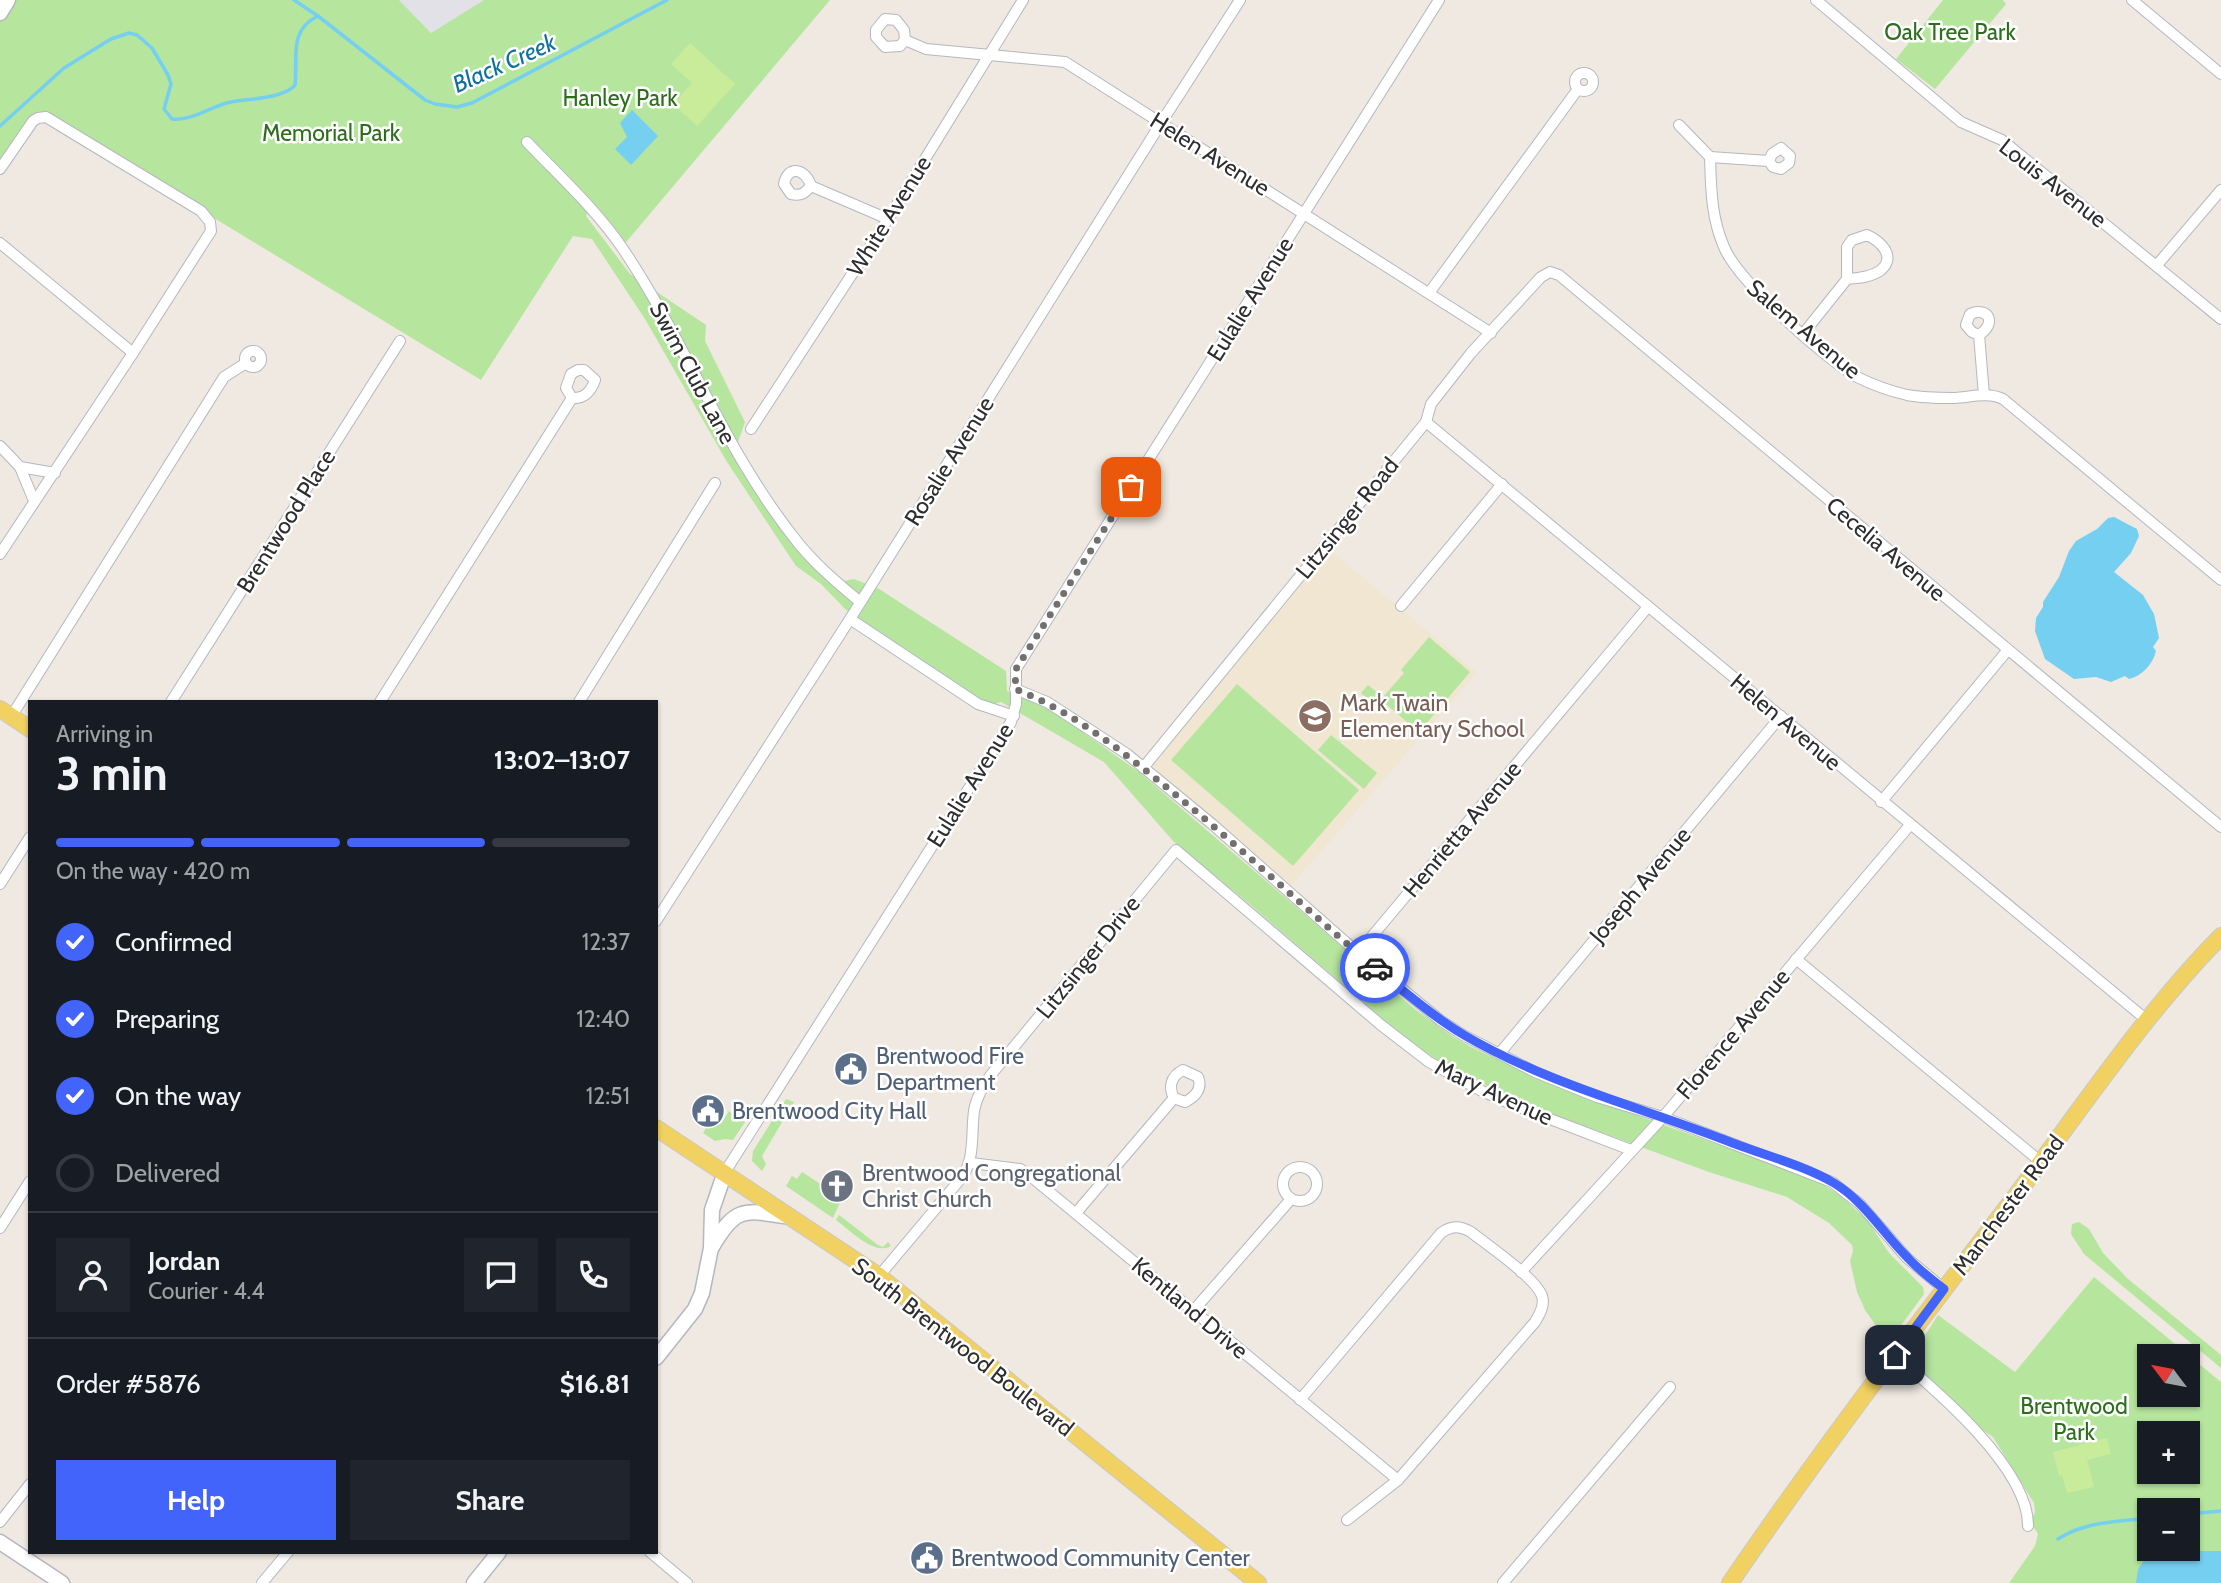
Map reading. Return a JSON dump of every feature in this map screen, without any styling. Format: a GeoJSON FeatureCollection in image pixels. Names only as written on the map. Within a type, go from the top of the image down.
{"type":"FeatureCollection","features":[{"type":"Feature","properties":{"kind":"main road"},"geometry":{"type":"LineString","coordinates":[[6,713],[28,728]]}},
{"type":"Feature","properties":{"kind":"main road","name":"Manchester Road"},"geometry":{"type":"LineString","coordinates":[[1730,1583],[1797,1486],[2147,1021],[2221,936]]}},
{"type":"Feature","properties":{"kind":"main road","name":"South Brentwood Boulevard"},"geometry":{"type":"LineString","coordinates":[[658,1129],[878,1276],[1258,1583]]}},
{"type":"Feature","properties":{"kind":"street"},"geometry":{"type":"LineString","coordinates":[[0,13],[8,0]]}},
{"type":"Feature","properties":{"kind":"street","name":"White Avenue"},"geometry":{"type":"LineString","coordinates":[[751,429],[888,219],[1023,0]]}},
{"type":"Feature","properties":{"kind":"street","name":"Rosalie Avenue"},"geometry":{"type":"LineString","coordinates":[[658,918],[1240,0]]}},
{"type":"Feature","properties":{"kind":"street","name":"Eulalie Avenue"},"geometry":{"type":"LineString","coordinates":[[725,1172],[1013,716],[1016,669],[1439,0]]}},
{"type":"Feature","properties":{"kind":"street","name":"Louis Avenue"},"geometry":{"type":"LineString","coordinates":[[1816,0],[1961,122],[2002,140],[2221,319]]}},
{"type":"Feature","properties":{"kind":"street"},"geometry":{"type":"LineString","coordinates":[[2132,0],[2221,74]]}},
{"type":"Feature","properties":{"kind":"street","name":"Helen Avenue"},"geometry":{"type":"LineString","coordinates":[[905,40],[926,49],[1065,62],[1491,333]]}},
{"type":"Feature","properties":{"kind":"street"},"geometry":{"type":"LineString","coordinates":[[1429,293],[1578,89]]}},
{"type":"Feature","properties":{"kind":"street"},"geometry":{"type":"LineString","coordinates":[[0,169],[33,121],[42,116],[201,211],[210,222],[211,231],[0,554]]}},
{"type":"Feature","properties":{"kind":"street"},"geometry":{"type":"LineString","coordinates":[[1679,125],[1710,157],[1769,161]]}},
{"type":"Feature","properties":{"kind":"street","name":"Swim Club Lane"},"geometry":{"type":"LineString","coordinates":[[527,142],[595,213],[622,247],[652,296],[739,457],[798,543],[821,569],[860,602]]}},
{"type":"Feature","properties":{"kind":"street","name":"Salem Avenue"},"geometry":{"type":"LineString","coordinates":[[1710,157],[1711,203],[1724,248],[1748,283],[1803,334],[1854,375],[1889,390],[1936,398],[1984,395],[2003,399],[2221,580]]}},
{"type":"Feature","properties":{"kind":"street"},"geometry":{"type":"LineString","coordinates":[[811,186],[888,219]]}},
{"type":"Feature","properties":{"kind":"street"},"geometry":{"type":"LineString","coordinates":[[2157,265],[2221,190]]}},
{"type":"Feature","properties":{"kind":"street"},"geometry":{"type":"LineString","coordinates":[[1803,334],[1847,279],[1847,247],[1852,240],[1867,235],[1879,240],[1887,251],[1888,260],[1882,269],[1847,279]]}},
{"type":"Feature","properties":{"kind":"street"},"geometry":{"type":"LineString","coordinates":[[0,243],[133,354]]}},
{"type":"Feature","properties":{"kind":"street","name":"Litzsinger Road"},"geometry":{"type":"LineString","coordinates":[[1143,768],[1426,422],[1431,404],[1471,353],[1541,277],[1550,272]]}},
{"type":"Feature","properties":{"kind":"street","name":"Cecelia Avenue"},"geometry":{"type":"LineString","coordinates":[[1550,272],[1559,275],[2221,827]]}},
{"type":"Feature","properties":{"kind":"street"},"geometry":{"type":"LineString","coordinates":[[1979,335],[1984,395]]}},
{"type":"Feature","properties":{"kind":"street","name":"Brentwood Place"},"geometry":{"type":"LineString","coordinates":[[173,700],[400,341]]}},
{"type":"Feature","properties":{"kind":"street"},"geometry":{"type":"LineString","coordinates":[[6,713],[224,377],[246,363]]}},
{"type":"Feature","properties":{"kind":"street"},"geometry":{"type":"LineString","coordinates":[[381,700],[572,398]]}},
{"type":"Feature","properties":{"kind":"street","name":"Helen Avenue"},"geometry":{"type":"LineString","coordinates":[[1426,422],[2147,1021]]}},
{"type":"Feature","properties":{"kind":"street"},"geometry":{"type":"LineString","coordinates":[[0,446],[20,467],[34,501]]}},
{"type":"Feature","properties":{"kind":"street"},"geometry":{"type":"LineString","coordinates":[[20,467],[55,472]]}},
{"type":"Feature","properties":{"kind":"street"},"geometry":{"type":"LineString","coordinates":[[580,700],[715,483]]}},
{"type":"Feature","properties":{"kind":"street"},"geometry":{"type":"LineString","coordinates":[[1401,606],[1502,484]]}},
{"type":"Feature","properties":{"kind":"street","name":"Henrietta Avenue"},"geometry":{"type":"LineString","coordinates":[[1358,953],[1647,608]]}},
{"type":"Feature","properties":{"kind":"street"},"geometry":{"type":"LineString","coordinates":[[850,619],[978,704],[1013,716]]}},
{"type":"Feature","properties":{"kind":"street"},"geometry":{"type":"LineString","coordinates":[[1881,802],[2007,651]]}},
{"type":"Feature","properties":{"kind":"street"},"geometry":{"type":"LineString","coordinates":[[1015,689],[1046,702],[1127,754],[1440,1020],[1499,1054],[1598,1097],[1663,1117],[1815,1173],[1832,1182],[1854,1198],[1907,1258],[1944,1289]]}},
{"type":"Feature","properties":{"kind":"street","name":"Joseph Avenue"},"geometry":{"type":"LineString","coordinates":[[1499,1054],[1780,716]]}},
{"type":"Feature","properties":{"kind":"street","name":"Florence Avenue"},"geometry":{"type":"LineString","coordinates":[[1521,1272],[1663,1117],[1910,825]]}},
{"type":"Feature","properties":{"kind":"street"},"geometry":{"type":"LineString","coordinates":[[0,884],[28,840]]}},
{"type":"Feature","properties":{"kind":"street","name":"Mary Avenue"},"geometry":{"type":"LineString","coordinates":[[1176,850],[1381,1025],[1429,1062],[1502,1100],[1631,1150]]}},
{"type":"Feature","properties":{"kind":"street","name":"Litzsinger Drive"},"geometry":{"type":"LineString","coordinates":[[971,1163],[977,1099],[990,1076],[1176,850]]}},
{"type":"Feature","properties":{"kind":"street"},"geometry":{"type":"LineString","coordinates":[[1796,959],[2041,1162]]}},
{"type":"Feature","properties":{"kind":"street"},"geometry":{"type":"LineString","coordinates":[[1076,1213],[1174,1098]]}},
{"type":"Feature","properties":{"kind":"street"},"geometry":{"type":"LineString","coordinates":[[878,1276],[971,1163]]}},
{"type":"Feature","properties":{"kind":"street","name":"Kentland Drive"},"geometry":{"type":"LineString","coordinates":[[971,1163],[1020,1169],[1398,1480]]}},
{"type":"Feature","properties":{"kind":"street"},"geometry":{"type":"LineString","coordinates":[[658,1355],[695,1309],[705,1283],[711,1248],[712,1210],[725,1172]]}},
{"type":"Feature","properties":{"kind":"street"},"geometry":{"type":"LineString","coordinates":[[0,1228],[28,1184]]}},
{"type":"Feature","properties":{"kind":"street"},"geometry":{"type":"LineString","coordinates":[[1194,1310],[1291,1199]]}},
{"type":"Feature","properties":{"kind":"street"},"geometry":{"type":"LineString","coordinates":[[711,1248],[732,1217],[746,1212],[791,1217]]}},
{"type":"Feature","properties":{"kind":"street"},"geometry":{"type":"LineString","coordinates":[[1300,1400],[1448,1228],[1464,1228],[1471,1232],[1537,1286],[1543,1297],[1539,1316],[1398,1480],[1347,1520]]}},
{"type":"Feature","properties":{"kind":"street"},"geometry":{"type":"LineString","coordinates":[[1895,1355],[1940,1395],[1996,1454],[2024,1502],[2028,1513],[2028,1526]]}},
{"type":"Feature","properties":{"kind":"street"},"geometry":{"type":"LineString","coordinates":[[1503,1583],[1670,1387]]}},
{"type":"Feature","properties":{"kind":"street"},"geometry":{"type":"LineString","coordinates":[[0,1522],[28,1487]]}},
{"type":"Feature","properties":{"kind":"street"},"geometry":{"type":"LineString","coordinates":[[0,1542],[62,1583]]}},
{"type":"Feature","properties":{"kind":"street"},"geometry":{"type":"LineString","coordinates":[[262,1583],[286,1554]]}},
{"type":"Feature","properties":{"kind":"street"},"geometry":{"type":"LineString","coordinates":[[474,1583],[497,1554]]}},
{"type":"Feature","properties":{"kind":"street"},"geometry":{"type":"LineString","coordinates":[[652,1554],[687,1583]]}},
{"type":"Feature","properties":{"kind":"shaded area"},"geometry":{"type":"Polygon","coordinates":[[[399,0],[484,0],[431,33],[399,0]]]}},
{"type":"Feature","properties":{"kind":"shaded area","name":"Mark Twain Elementary School"},"geometry":{"type":"Polygon","coordinates":[[[1330,550],[1477,673],[1290,887],[1157,773],[1153,764],[1330,550]]]}},
{"type":"Feature","properties":{"kind":"green space"},"geometry":{"type":"Polygon","coordinates":[[[8,0],[399,0],[431,33],[484,0],[830,0],[622,247],[590,209],[586,216],[630,274],[706,325],[705,341],[745,422],[736,448],[798,537],[827,568],[844,581],[854,579],[879,589],[1006,671],[1007,691],[1054,712],[1139,772],[1416,1010],[1455,1038],[1555,1086],[1817,1180],[1842,1197],[1868,1221],[1889,1253],[1923,1287],[1924,1294],[1888,1343],[1865,1310],[1857,1292],[1850,1261],[1852,1245],[1829,1223],[1787,1197],[1709,1172],[1521,1103],[1443,1064],[1405,1038],[1174,842],[1104,762],[1001,702],[992,705],[983,701],[846,610],[821,584],[796,566],[727,462],[645,319],[592,239],[573,236],[481,380],[51,119],[42,116],[0,169],[0,13],[8,0]]]}},
{"type":"Feature","properties":{"kind":"green space","name":"Oak Tree Park"},"geometry":{"type":"Polygon","coordinates":[[[1943,0],[2003,0],[2006,4],[1935,89],[1896,59],[1943,0]]]}},
{"type":"Feature","properties":{"kind":"green space"},"geometry":{"type":"Polygon","coordinates":[[[690,43],[735,84],[697,126],[673,104],[692,83],[671,64],[690,43]]]}},
{"type":"Feature","properties":{"kind":"green space"},"geometry":{"type":"Polygon","coordinates":[[[1429,637],[1470,672],[1419,732],[1387,705],[1382,704],[1379,708],[1361,693],[1368,685],[1383,697],[1404,673],[1401,670],[1429,637]]]}},
{"type":"Feature","properties":{"kind":"green space"},"geometry":{"type":"Polygon","coordinates":[[[1237,684],[1359,790],[1293,866],[1171,760],[1237,684]]]}},
{"type":"Feature","properties":{"kind":"green space"},"geometry":{"type":"Polygon","coordinates":[[[1331,735],[1377,773],[1364,789],[1318,750],[1331,735]]]}},
{"type":"Feature","properties":{"kind":"green space"},"geometry":{"type":"Polygon","coordinates":[[[786,1099],[794,1102],[762,1156],[766,1164],[762,1171],[752,1161],[753,1151],[786,1099]]]}},
{"type":"Feature","properties":{"kind":"green space"},"geometry":{"type":"Polygon","coordinates":[[[729,1111],[745,1122],[733,1140],[715,1141],[703,1133],[711,1120],[721,1124],[729,1111]]]}},
{"type":"Feature","properties":{"kind":"green space"},"geometry":{"type":"Polygon","coordinates":[[[802,1172],[842,1198],[833,1218],[786,1186],[792,1176],[797,1179],[802,1172]]]}},
{"type":"Feature","properties":{"kind":"green space"},"geometry":{"type":"Polygon","coordinates":[[[839,1215],[878,1245],[883,1247],[888,1242],[891,1246],[877,1248],[870,1245],[836,1220],[839,1215]]]}},
{"type":"Feature","properties":{"kind":"green space"},"geometry":{"type":"Polygon","coordinates":[[[2079,1222],[2089,1229],[2103,1253],[2128,1279],[2221,1355],[2221,1368],[2200,1351],[2200,1344],[2192,1344],[2084,1254],[2071,1234],[2072,1224],[2079,1222]]]}},
{"type":"Feature","properties":{"kind":"green space","name":"Brentwood Park"},"geometry":{"type":"Polygon","coordinates":[[[2094,1277],[2175,1344],[2137,1344],[2137,1407],[2200,1407],[2200,1365],[2221,1382],[2221,1583],[2009,1583],[2035,1546],[2038,1534],[2031,1523],[2035,1512],[2034,1503],[1993,1437],[1981,1429],[1911,1357],[1938,1315],[2015,1372],[2094,1277]]]}},
{"type":"Feature","properties":{"kind":"green space"},"geometry":{"type":"Polygon","coordinates":[[[2107,1438],[2111,1454],[2087,1460],[2094,1487],[2067,1493],[2053,1452],[2107,1438]]]}},
{"type":"Feature","properties":{"kind":"water"},"geometry":{"type":"Polygon","coordinates":[[[632,110],[658,136],[631,165],[615,149],[627,137],[620,123],[632,110]]]}},
{"type":"Feature","properties":{"kind":"water"},"geometry":{"type":"Polygon","coordinates":[[[2114,517],[2137,529],[2139,536],[2131,553],[2114,572],[2143,595],[2154,614],[2159,638],[2153,647],[2156,651],[2146,669],[2129,679],[2125,676],[2111,682],[2096,677],[2074,679],[2045,659],[2035,631],[2036,618],[2076,541],[2097,529],[2108,518],[2114,517]]]}},
{"type":"Feature","properties":{"kind":"water"},"geometry":{"type":"Polygon","coordinates":[[[2200,1551],[2221,1551],[2221,1583],[2136,1583],[2138,1569],[2144,1561],[2200,1561],[2200,1551]]]}},
{"type":"Feature","properties":{"kind":"waterway","name":"Black Creek"},"geometry":{"type":"LineString","coordinates":[[294,0],[425,100],[457,107],[472,103],[667,0]]}},
{"type":"Feature","properties":{"kind":"waterway"},"geometry":{"type":"LineString","coordinates":[[0,126],[64,68],[111,39],[129,33],[137,35],[152,48],[168,75],[171,84],[164,109],[172,119],[195,116],[231,102],[283,93],[295,85],[298,37],[302,29],[318,16]]}},
{"type":"Feature","properties":{"kind":"waterway"},"geometry":{"type":"LineString","coordinates":[[2200,1513],[2221,1511]]}},
{"type":"Feature","properties":{"kind":"waterway"},"geometry":{"type":"LineString","coordinates":[[2058,1539],[2091,1526],[2137,1519]]}},
{"type":"Feature","properties":{"kind":"way so far"},"geometry":{"type":"LineString","coordinates":[[1131,487],[1016,669],[1015,689],[1046,702],[1127,754],[1212,824],[1375,968]]}},
{"type":"Feature","properties":{"kind":"place","name":"Mark Twain Elementary School"},"geometry":{"type":"Point","coordinates":[1315,716]}},
{"type":"Feature","properties":{"kind":"place","name":"Brentwood Fire Department"},"geometry":{"type":"Point","coordinates":[851,1069]}},
{"type":"Feature","properties":{"kind":"place","name":"Brentwood City Hall"},"geometry":{"type":"Point","coordinates":[708,1111]}},
{"type":"Feature","properties":{"kind":"place","name":"Brentwood Congregational Christ Church"},"geometry":{"type":"Point","coordinates":[837,1186]}},
{"type":"Feature","properties":{"kind":"place","name":"Brentwood Community Center"},"geometry":{"type":"Point","coordinates":[927,1558]}},
{"type":"Feature","properties":{"kind":"route"},"geometry":{"type":"LineString","coordinates":[[1375,968],[1463,1035],[1535,1072],[1598,1097],[1663,1117],[1815,1173],[1848,1192],[1907,1258],[1944,1289],[1895,1355]]}},
{"type":"Feature","properties":{"kind":"park label","name":"Hanley Park"},"geometry":{"type":"Point","coordinates":[620,98]}},
{"type":"Feature","properties":{"kind":"park label","name":"Memorial Park"},"geometry":{"type":"Point","coordinates":[331,133]}}]}
